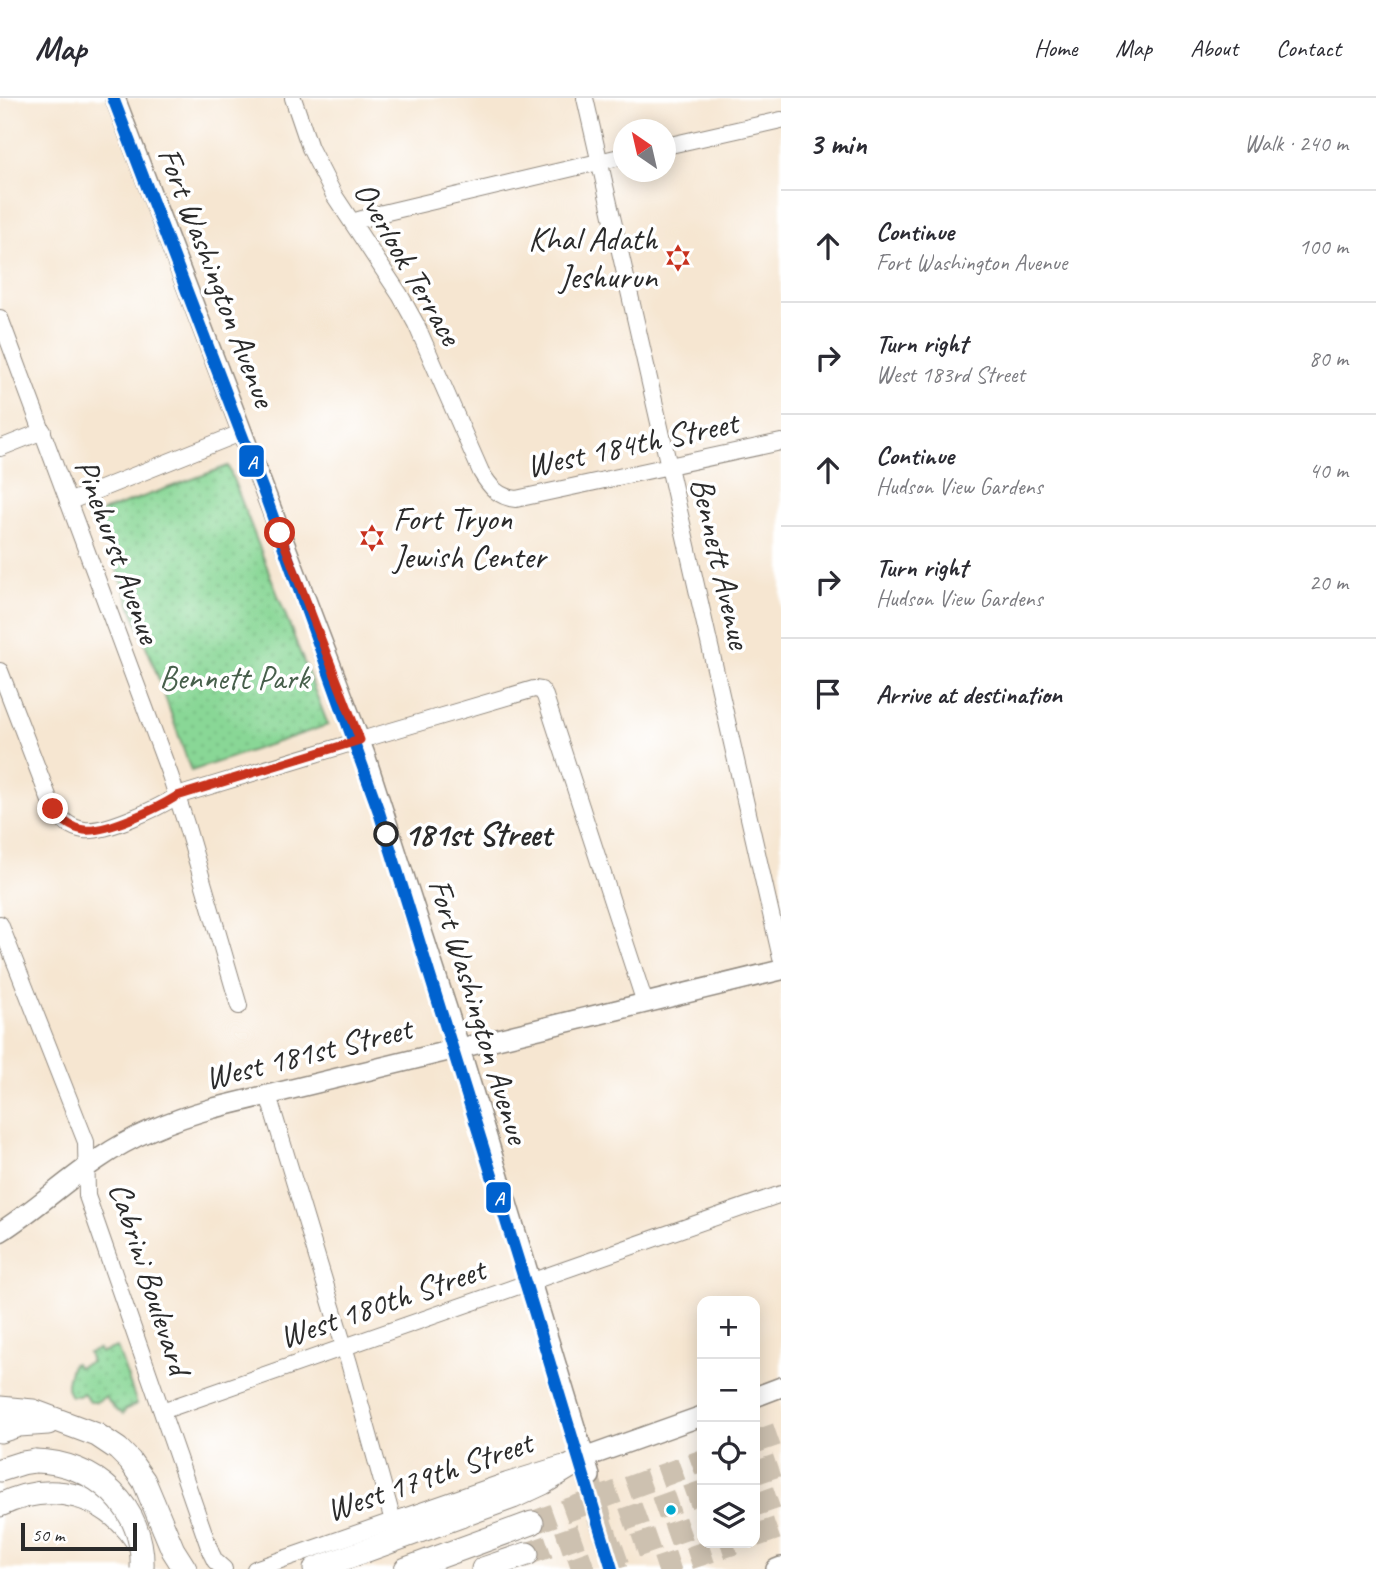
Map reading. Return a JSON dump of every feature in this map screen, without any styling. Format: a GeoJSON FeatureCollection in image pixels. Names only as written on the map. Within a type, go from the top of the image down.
{"type":"FeatureCollection","features":[{"type":"Feature","properties":{"kind":"highway"},"geometry":{"type":"LineString","coordinates":[[0,1408],[33,1411],[105,1439],[130,1461],[149,1489],[173,1550],[185,1569]]}},
{"type":"Feature","properties":{"kind":"highway"},"geometry":{"type":"LineString","coordinates":[[0,1431],[29,1423],[68,1425]]}},
{"type":"Feature","properties":{"kind":"highway"},"geometry":{"type":"LineString","coordinates":[[0,1470],[35,1461],[76,1468],[90,1476],[115,1495],[124,1507],[137,1532],[142,1569]]}},
{"type":"Feature","properties":{"kind":"highway"},"geometry":{"type":"LineString","coordinates":[[315,1569],[487,1508],[587,1467]]}},
{"type":"Feature","properties":{"kind":"highway"},"geometry":{"type":"LineString","coordinates":[[0,1505],[26,1495],[50,1492],[64,1493],[93,1502],[125,1525],[140,1545],[152,1569]]}},
{"type":"Feature","properties":{"kind":"highway"},"geometry":{"type":"LineString","coordinates":[[388,1569],[415,1566],[531,1523]]}},
{"type":"Feature","properties":{"kind":"highway"},"geometry":{"type":"LineString","coordinates":[[483,1569],[527,1554]]}},
{"type":"Feature","properties":{"kind":"main road","name":"Fort Washington Avenue"},"geometry":{"type":"LineString","coordinates":[[115,98],[360,740],[460,1049],[587,1467]]}},
{"type":"Feature","properties":{"kind":"main road","name":"West 181st Street"},"geometry":{"type":"LineString","coordinates":[[0,1232],[106,1154],[170,1122],[268,1095],[781,970]]}},
{"type":"Feature","properties":{"kind":"main road"},"geometry":{"type":"LineString","coordinates":[[760,1395],[781,1387]]}},
{"type":"Feature","properties":{"kind":"main road","name":"West 179th Street"},"geometry":{"type":"LineString","coordinates":[[587,1467],[697,1418]]}},
{"type":"Feature","properties":{"kind":"street","name":"Overlook Terrace"},"geometry":{"type":"LineString","coordinates":[[293,98],[321,172],[409,310],[481,472],[497,493]]}},
{"type":"Feature","properties":{"kind":"street","name":"Bennett Avenue"},"geometry":{"type":"LineString","coordinates":[[585,98],[781,958]]}},
{"type":"Feature","properties":{"kind":"street"},"geometry":{"type":"LineString","coordinates":[[676,144],[781,120]]}},
{"type":"Feature","properties":{"kind":"street"},"geometry":{"type":"LineString","coordinates":[[352,222],[613,158]]}},
{"type":"Feature","properties":{"kind":"street","name":"Pinehurst Avenue"},"geometry":{"type":"LineString","coordinates":[[0,318],[177,796],[239,1006]]}},
{"type":"Feature","properties":{"kind":"street"},"geometry":{"type":"LineString","coordinates":[[0,448],[43,431]]}},
{"type":"Feature","properties":{"kind":"street"},"geometry":{"type":"LineString","coordinates":[[68,502],[243,432]]}},
{"type":"Feature","properties":{"kind":"street","name":"West 184th Street"},"geometry":{"type":"LineString","coordinates":[[497,493],[516,499],[781,442]]}},
{"type":"Feature","properties":{"kind":"street"},"geometry":{"type":"LineString","coordinates":[[0,671],[48,800],[69,825],[85,831],[96,831],[113,825],[165,804],[177,796],[360,740],[541,690],[645,1003]]}},
{"type":"Feature","properties":{"kind":"street","name":"Cabrini Boulevard"},"geometry":{"type":"LineString","coordinates":[[0,924],[86,1142],[86,1196],[211,1553],[224,1569]]}},
{"type":"Feature","properties":{"kind":"street"},"geometry":{"type":"LineString","coordinates":[[268,1095],[345,1348],[393,1521]]}},
{"type":"Feature","properties":{"kind":"street","name":"West 180th Street"},"geometry":{"type":"LineString","coordinates":[[162,1412],[781,1194]]}},
{"type":"Feature","properties":{"kind":"street","name":"West 179th Street"},"geometry":{"type":"LineString","coordinates":[[255,1569],[507,1481],[587,1467]]}},
{"type":"Feature","properties":{"kind":"green space","name":"Bennett Park"},"geometry":{"type":"Polygon","coordinates":[[[228,466],[328,725],[191,771],[96,514],[228,466]]]}},
{"type":"Feature","properties":{"kind":"green space"},"geometry":{"type":"Polygon","coordinates":[[[117,1347],[137,1404],[126,1409],[123,1414],[105,1397],[90,1402],[83,1393],[71,1396],[67,1389],[72,1364],[75,1363],[77,1367],[91,1362],[88,1353],[99,1349],[100,1353],[117,1347]]]}},
{"type":"Feature","properties":{"kind":"tunnel"},"geometry":{"type":"LineString","coordinates":[[760,1440],[781,1433]]}},
{"type":"Feature","properties":{"kind":"tunnel"},"geometry":{"type":"LineString","coordinates":[[532,1523],[697,1463]]}},
{"type":"Feature","properties":{"kind":"tunnel"},"geometry":{"type":"LineString","coordinates":[[760,1471],[781,1464]]}},
{"type":"Feature","properties":{"kind":"tunnel"},"geometry":{"type":"LineString","coordinates":[[590,1476],[618,1569]]}},
{"type":"Feature","properties":{"kind":"tunnel"},"geometry":{"type":"LineString","coordinates":[[527,1554],[697,1494]]}},
{"type":"Feature","properties":{"kind":"tunnel"},"geometry":{"type":"LineString","coordinates":[[760,1503],[781,1496]]}},
{"type":"Feature","properties":{"kind":"tunnel"},"geometry":{"type":"LineString","coordinates":[[571,1569],[697,1525]]}},
{"type":"Feature","properties":{"kind":"tunnel"},"geometry":{"type":"LineString","coordinates":[[760,1534],[781,1527]]}},
{"type":"Feature","properties":{"kind":"tunnel"},"geometry":{"type":"LineString","coordinates":[[657,1569],[719,1548]]}},
{"type":"Feature","properties":{"kind":"transit line","name":"A"},"geometry":{"type":"LineString","coordinates":[[113,98],[266,498],[379,812],[612,1569]]}},
{"type":"Feature","properties":{"kind":"place","name":"Khal Adath Jeshurun"},"geometry":{"type":"Point","coordinates":[678,258]}},
{"type":"Feature","properties":{"kind":"place","name":"Fort Tryon Jewish Center"},"geometry":{"type":"Point","coordinates":[372,538]}},
{"type":"Feature","properties":{"kind":"place","name":"181st Street"},"geometry":{"type":"Point","coordinates":[386,834]}},
{"type":"Feature","properties":{"kind":"route"},"geometry":{"type":"LineString","coordinates":[[53,809],[69,825],[85,831],[96,831],[165,804],[177,796],[360,740],[280,533]]}}]}
